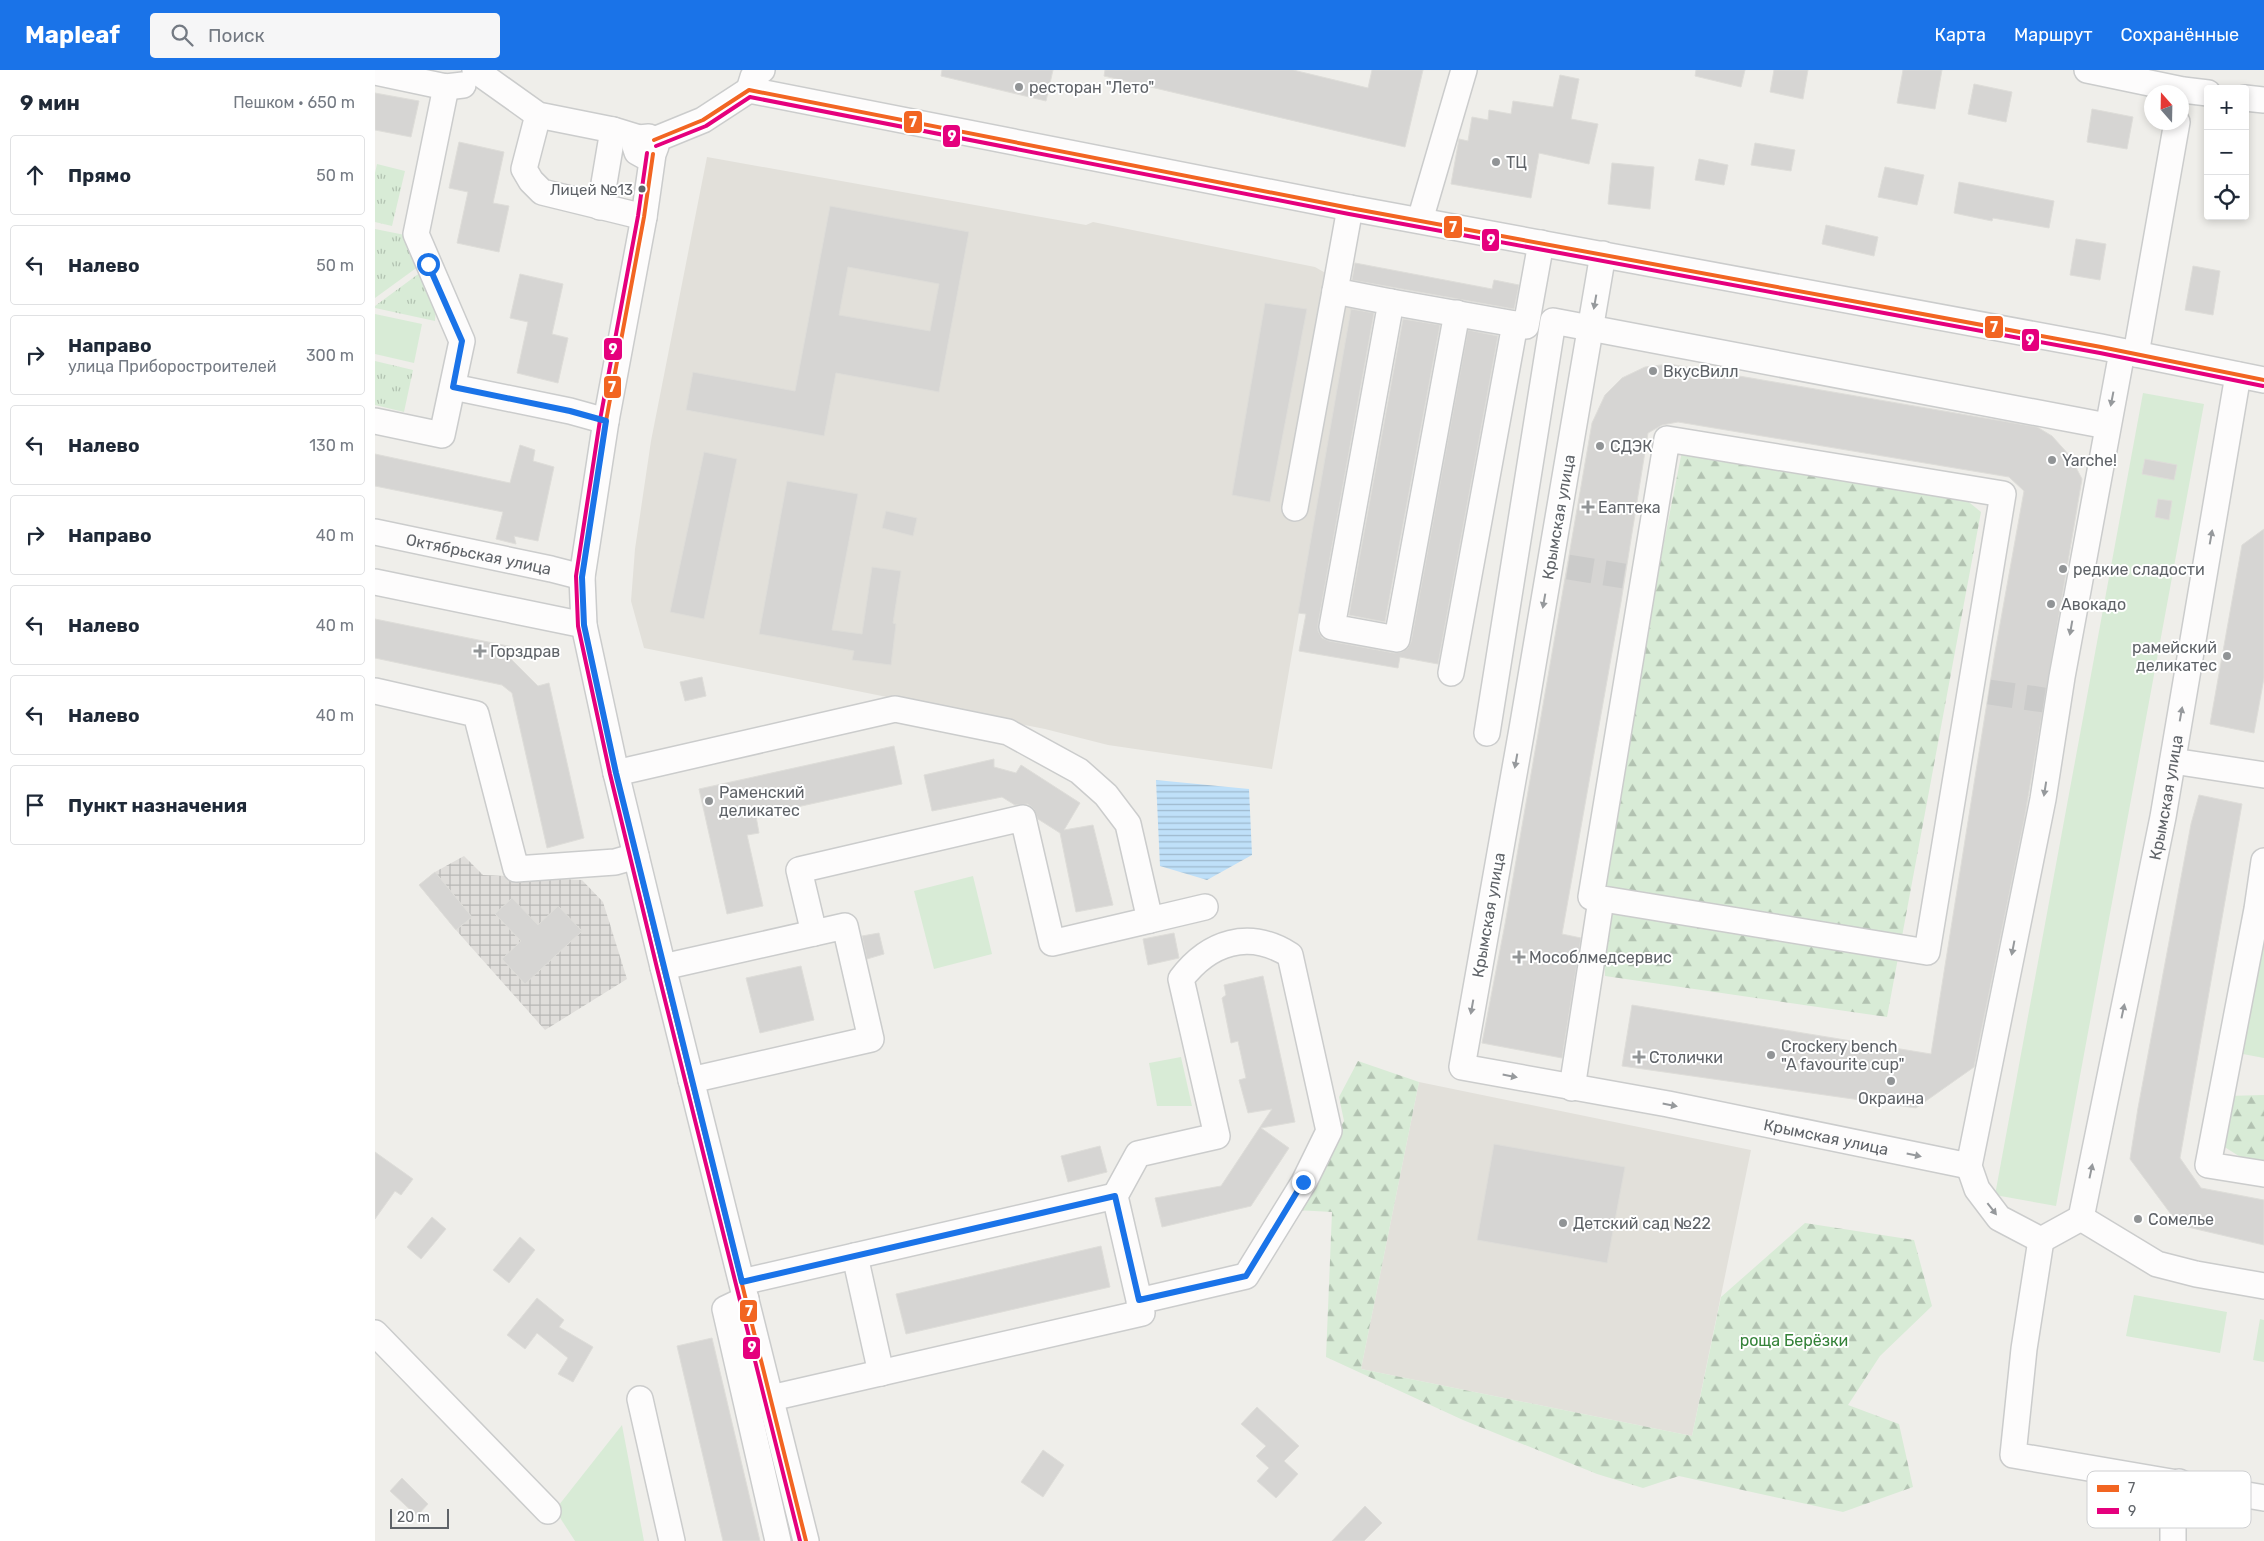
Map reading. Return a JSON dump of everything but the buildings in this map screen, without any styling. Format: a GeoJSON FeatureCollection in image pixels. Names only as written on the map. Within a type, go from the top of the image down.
{"type":"FeatureCollection","features":[{"type":"Feature","properties":{"kind":"street"},"geometry":{"type":"LineString","coordinates":[[1421,220],[1464,70]]}},
{"type":"Feature","properties":{"kind":"street"},"geometry":{"type":"LineString","coordinates":[[2087,70],[2177,85]]}},
{"type":"Feature","properties":{"kind":"street"},"geometry":{"type":"LineString","coordinates":[[375,72],[446,87],[483,76],[538,115],[613,130],[649,144],[703,120],[755,80],[1350,208],[1603,254],[2264,380]]}},
{"type":"Feature","properties":{"kind":"street"},"geometry":{"type":"LineString","coordinates":[[375,421],[442,435],[453,387],[462,341],[416,234],[446,87]]}},
{"type":"Feature","properties":{"kind":"street"},"geometry":{"type":"LineString","coordinates":[[2189,88],[2204,92]]}},
{"type":"Feature","properties":{"kind":"street"},"geometry":{"type":"LineString","coordinates":[[2249,98],[2264,100]]}},
{"type":"Feature","properties":{"kind":"street"},"geometry":{"type":"LineString","coordinates":[[538,115],[525,169],[531,181],[542,192],[644,217]]}},
{"type":"Feature","properties":{"kind":"street"},"geometry":{"type":"LineString","coordinates":[[600,207],[613,130]]}},
{"type":"Feature","properties":{"kind":"street"},"geometry":{"type":"LineString","coordinates":[[2041,1240],[1999,1218],[1977,1189],[1969,1166],[2043,799],[2051,701],[2107,426],[2129,353],[2175,130]]}},
{"type":"Feature","properties":{"kind":"street"},"geometry":{"type":"LineString","coordinates":[[649,144],[644,217],[606,421],[582,577],[584,625],[636,856],[806,1541]]}},
{"type":"Feature","properties":{"kind":"street"},"geometry":{"type":"LineString","coordinates":[[1295,508],[1350,208]]}},
{"type":"Feature","properties":{"kind":"street"},"geometry":{"type":"LineString","coordinates":[[1335,291],[1526,326],[1541,243]]}},
{"type":"Feature","properties":{"kind":"street","name":"Крымская улица"},"geometry":{"type":"LineString","coordinates":[[1603,254],[1590,328],[1559,566],[1462,1067],[1667,1104],[1969,1166]]}},
{"type":"Feature","properties":{"kind":"street"},"geometry":{"type":"LineString","coordinates":[[1391,302],[1331,627],[1378,636],[1397,639],[1457,313]]}},
{"type":"Feature","properties":{"kind":"street"},"geometry":{"type":"LineString","coordinates":[[1487,733],[1553,321],[2107,426]]}},
{"type":"Feature","properties":{"kind":"street"},"geometry":{"type":"LineString","coordinates":[[1451,673],[1515,324]]}},
{"type":"Feature","properties":{"kind":"street","name":"Крымская улица"},"geometry":{"type":"LineString","coordinates":[[2081,1218],[2173,761],[2238,375]]}},
{"type":"Feature","properties":{"kind":"street"},"geometry":{"type":"LineString","coordinates":[[453,387],[570,411],[606,421]]}},
{"type":"Feature","properties":{"kind":"street"},"geometry":{"type":"LineString","coordinates":[[1667,439],[2003,494],[1980,690],[1927,952],[1601,900],[1591,897],[1634,578],[1667,439]]}},
{"type":"Feature","properties":{"kind":"street","name":"Октябрьская улица"},"geometry":{"type":"LineString","coordinates":[[375,532],[582,577]]}},
{"type":"Feature","properties":{"kind":"street"},"geometry":{"type":"LineString","coordinates":[[375,582],[584,625]]}},
{"type":"Feature","properties":{"kind":"street"},"geometry":{"type":"LineString","coordinates":[[375,691],[476,714],[516,869],[615,862],[636,856]]}},
{"type":"Feature","properties":{"kind":"street"},"geometry":{"type":"LineString","coordinates":[[616,773],[895,709],[1008,732],[1079,770],[1107,795],[1128,824],[1150,920]]}},
{"type":"Feature","properties":{"kind":"street"},"geometry":{"type":"LineString","coordinates":[[2173,761],[2264,776]]}},
{"type":"Feature","properties":{"kind":"street"},"geometry":{"type":"LineString","coordinates":[[814,933],[799,870],[1023,818],[1052,943],[1205,907]]}},
{"type":"Feature","properties":{"kind":"street"},"geometry":{"type":"LineString","coordinates":[[2264,861],[2261,911],[2208,1165],[2264,1174]]}},
{"type":"Feature","properties":{"kind":"street"},"geometry":{"type":"LineString","coordinates":[[1571,1088],[1601,900]]}},
{"type":"Feature","properties":{"kind":"street"},"geometry":{"type":"LineString","coordinates":[[663,967],[845,926],[871,1039],[691,1080]]}},
{"type":"Feature","properties":{"kind":"street"},"geometry":{"type":"LineString","coordinates":[[771,1398],[1142,1313],[1139,1300],[1115,1196],[1138,1154],[1217,1136],[1181,979],[1200,957],[1214,949],[1229,944],[1258,942],[1276,947],[1290,955],[1329,1131],[1303,1182],[1246,1276],[1139,1300]]}},
{"type":"Feature","properties":{"kind":"street"},"geometry":{"type":"LineString","coordinates":[[777,1541],[725,1309],[744,1291],[855,1256],[1115,1196]]}},
{"type":"Feature","properties":{"kind":"street"},"geometry":{"type":"LineString","coordinates":[[2041,1240],[2081,1218],[2157,1264],[2195,1274],[2264,1286]]}},
{"type":"Feature","properties":{"kind":"street"},"geometry":{"type":"LineString","coordinates":[[2041,1240],[2024,1350],[2013,1455],[2111,1471]]}},
{"type":"Feature","properties":{"kind":"street"},"geometry":{"type":"LineString","coordinates":[[855,1256],[881,1373]]}},
{"type":"Feature","properties":{"kind":"street"},"geometry":{"type":"LineString","coordinates":[[375,1333],[548,1511]]}},
{"type":"Feature","properties":{"kind":"street"},"geometry":{"type":"LineString","coordinates":[[640,1399],[672,1541]]}},
{"type":"Feature","properties":{"kind":"street"},"geometry":{"type":"LineString","coordinates":[[2251,1496],[2264,1498]]}},
{"type":"Feature","properties":{"kind":"street"},"geometry":{"type":"LineString","coordinates":[[2173,1528],[2173,1541]]}},
{"type":"Feature","properties":{"kind":"shaded area"},"geometry":{"type":"Polygon","coordinates":[[[707,157],[1086,225],[1093,222],[1315,267],[1329,275],[1353,301],[1272,769],[1108,745],[1045,729],[644,648],[631,601],[635,549],[651,441],[707,157]]]}},
{"type":"Feature","properties":{"kind":"shaded area"},"geometry":{"type":"Polygon","coordinates":[[[464,856],[483,875],[582,880],[603,902],[627,979],[545,1030],[456,930],[419,885],[435,872],[464,856]]]}},
{"type":"Feature","properties":{"kind":"shaded area","name":"Детский сад №22"},"geometry":{"type":"Polygon","coordinates":[[[1419,1082],[1751,1150],[1692,1436],[1361,1369],[1419,1082]]]}},
{"type":"Feature","properties":{"kind":"green space"},"geometry":{"type":"Polygon","coordinates":[[[377,164],[405,171],[392,226],[375,222],[375,173],[377,164]]]}},
{"type":"Feature","properties":{"kind":"green space"},"geometry":{"type":"Polygon","coordinates":[[[375,229],[405,235],[419,266],[375,298],[375,229]]]}},
{"type":"Feature","properties":{"kind":"green space"},"geometry":{"type":"Polygon","coordinates":[[[421,272],[436,307],[435,321],[375,308],[375,306],[421,272]]]}},
{"type":"Feature","properties":{"kind":"green space"},"geometry":{"type":"Polygon","coordinates":[[[375,314],[422,324],[414,363],[375,354],[375,314]]]}},
{"type":"Feature","properties":{"kind":"green space"},"geometry":{"type":"Polygon","coordinates":[[[375,361],[413,370],[404,412],[375,405],[375,361]]]}},
{"type":"Feature","properties":{"kind":"green space"},"geometry":{"type":"Polygon","coordinates":[[[2143,393],[2204,404],[2056,1206],[1995,1195],[2143,393]]]}},
{"type":"Feature","properties":{"kind":"green space"},"geometry":{"type":"Polygon","coordinates":[[[1683,446],[1948,485],[1981,512],[1887,1017],[1605,976],[1600,893],[1609,821],[1683,446]]]}},
{"type":"Feature","properties":{"kind":"green space"},"geometry":{"type":"Polygon","coordinates":[[[973,876],[992,954],[934,969],[914,891],[973,876]]]}},
{"type":"Feature","properties":{"kind":"green space"},"geometry":{"type":"Polygon","coordinates":[[[2264,938],[2264,1058],[2243,1054],[2264,938]]]}},
{"type":"Feature","properties":{"kind":"green space"},"geometry":{"type":"Polygon","coordinates":[[[1181,1057],[1192,1106],[1157,1106],[1149,1063],[1181,1057]]]}},
{"type":"Feature","properties":{"kind":"green space","name":"роща Берёзки"},"geometry":{"type":"Polygon","coordinates":[[[1358,1061],[1419,1082],[1361,1369],[1692,1436],[1721,1297],[1805,1223],[1914,1240],[1932,1306],[1880,1356],[1848,1405],[1899,1424],[1913,1487],[1843,1512],[1679,1476],[1643,1488],[1597,1474],[1463,1420],[1326,1357],[1332,1212],[1296,1210],[1344,1121],[1339,1097],[1358,1061]]]}},
{"type":"Feature","properties":{"kind":"green space"},"geometry":{"type":"Polygon","coordinates":[[[2264,1095],[2264,1161],[2242,1158],[2223,1146],[2226,1096],[2264,1095]]]}},
{"type":"Feature","properties":{"kind":"green space"},"geometry":{"type":"Polygon","coordinates":[[[2134,1295],[2227,1312],[2220,1353],[2126,1336],[2134,1295]]]}},
{"type":"Feature","properties":{"kind":"green space"},"geometry":{"type":"Polygon","coordinates":[[[2260,1319],[2264,1320],[2264,1362],[2253,1360],[2260,1319]]]}},
{"type":"Feature","properties":{"kind":"green space"},"geometry":{"type":"Polygon","coordinates":[[[622,1425],[644,1541],[575,1541],[555,1510],[622,1425]]]}},
{"type":"Feature","properties":{"kind":"water"},"geometry":{"type":"Polygon","coordinates":[[[1156,780],[1249,789],[1252,855],[1207,880],[1160,866],[1156,780]]]}},
{"type":"Feature","properties":{"kind":"tunnel"},"geometry":{"type":"LineString","coordinates":[[1568,567],[1624,576]]}},
{"type":"Feature","properties":{"kind":"tunnel"},"geometry":{"type":"LineString","coordinates":[[1989,692],[2044,700]]}},
{"type":"Feature","properties":{"kind":"transit line","name":"7"},"geometry":{"type":"LineString","coordinates":[[654,140],[703,120],[749,90],[1350,208],[2101,347],[2264,380]]}},
{"type":"Feature","properties":{"kind":"transit line","name":"9"},"geometry":{"type":"LineString","coordinates":[[656,146],[706,126],[750,97],[1349,214],[2100,353],[2263,386]]}},
{"type":"Feature","properties":{"kind":"transit line","name":"9"},"geometry":{"type":"LineString","coordinates":[[647,153],[638,216],[600,420],[576,576],[578,626],[610,774],[657,968],[800,1541]]}},
{"type":"Feature","properties":{"kind":"transit line","name":"7"},"geometry":{"type":"LineString","coordinates":[[653,154],[644,217],[606,421],[582,577],[584,625],[616,773],[663,967],[806,1541]]}},
{"type":"Feature","properties":{"kind":"place","name":"ресторан \"Лето\""},"geometry":{"type":"Point","coordinates":[1019,87]}},
{"type":"Feature","properties":{"kind":"place","name":"ТЦ"},"geometry":{"type":"Point","coordinates":[1496,162]}},
{"type":"Feature","properties":{"kind":"place","name":"Лицей №13"},"geometry":{"type":"Point","coordinates":[642,189]}},
{"type":"Feature","properties":{"kind":"place","name":"ВкусВилл"},"geometry":{"type":"Point","coordinates":[1653,371]}},
{"type":"Feature","properties":{"kind":"place","name":"СДЭК"},"geometry":{"type":"Point","coordinates":[1600,446]}},
{"type":"Feature","properties":{"kind":"place","name":"Yarche!"},"geometry":{"type":"Point","coordinates":[2052,460]}},
{"type":"Feature","properties":{"kind":"place","name":"Еаптека"},"geometry":{"type":"Point","coordinates":[1588,507]}},
{"type":"Feature","properties":{"kind":"place","name":"редкие сладости"},"geometry":{"type":"Point","coordinates":[2063,569]}},
{"type":"Feature","properties":{"kind":"place","name":"Авокадо"},"geometry":{"type":"Point","coordinates":[2051,604]}},
{"type":"Feature","properties":{"kind":"place","name":"Горздрав"},"geometry":{"type":"Point","coordinates":[480,651]}},
{"type":"Feature","properties":{"kind":"place","name":"рамейский деликатес"},"geometry":{"type":"Point","coordinates":[2227,656]}},
{"type":"Feature","properties":{"kind":"place","name":"Раменский деликатес"},"geometry":{"type":"Point","coordinates":[709,801]}},
{"type":"Feature","properties":{"kind":"place","name":"Мособлмедсервис"},"geometry":{"type":"Point","coordinates":[1519,957]}},
{"type":"Feature","properties":{"kind":"place","name":"Crockery bench \"A favourite cup\""},"geometry":{"type":"Point","coordinates":[1771,1055]}},
{"type":"Feature","properties":{"kind":"place","name":"Столички"},"geometry":{"type":"Point","coordinates":[1639,1057]}},
{"type":"Feature","properties":{"kind":"place","name":"Окраина"},"geometry":{"type":"Point","coordinates":[1891,1081]}},
{"type":"Feature","properties":{"kind":"place","name":"Сомелье"},"geometry":{"type":"Point","coordinates":[2138,1219]}},
{"type":"Feature","properties":{"kind":"place","name":"Детский сад №22"},"geometry":{"type":"Point","coordinates":[1563,1223]}},
{"type":"Feature","properties":{"kind":"route"},"geometry":{"type":"LineString","coordinates":[[428,264],[462,341],[453,387],[570,411],[606,421],[582,577],[584,625],[616,773],[742,1282],[1115,1196],[1139,1300],[1246,1276],[1303,1182]]}}]}
